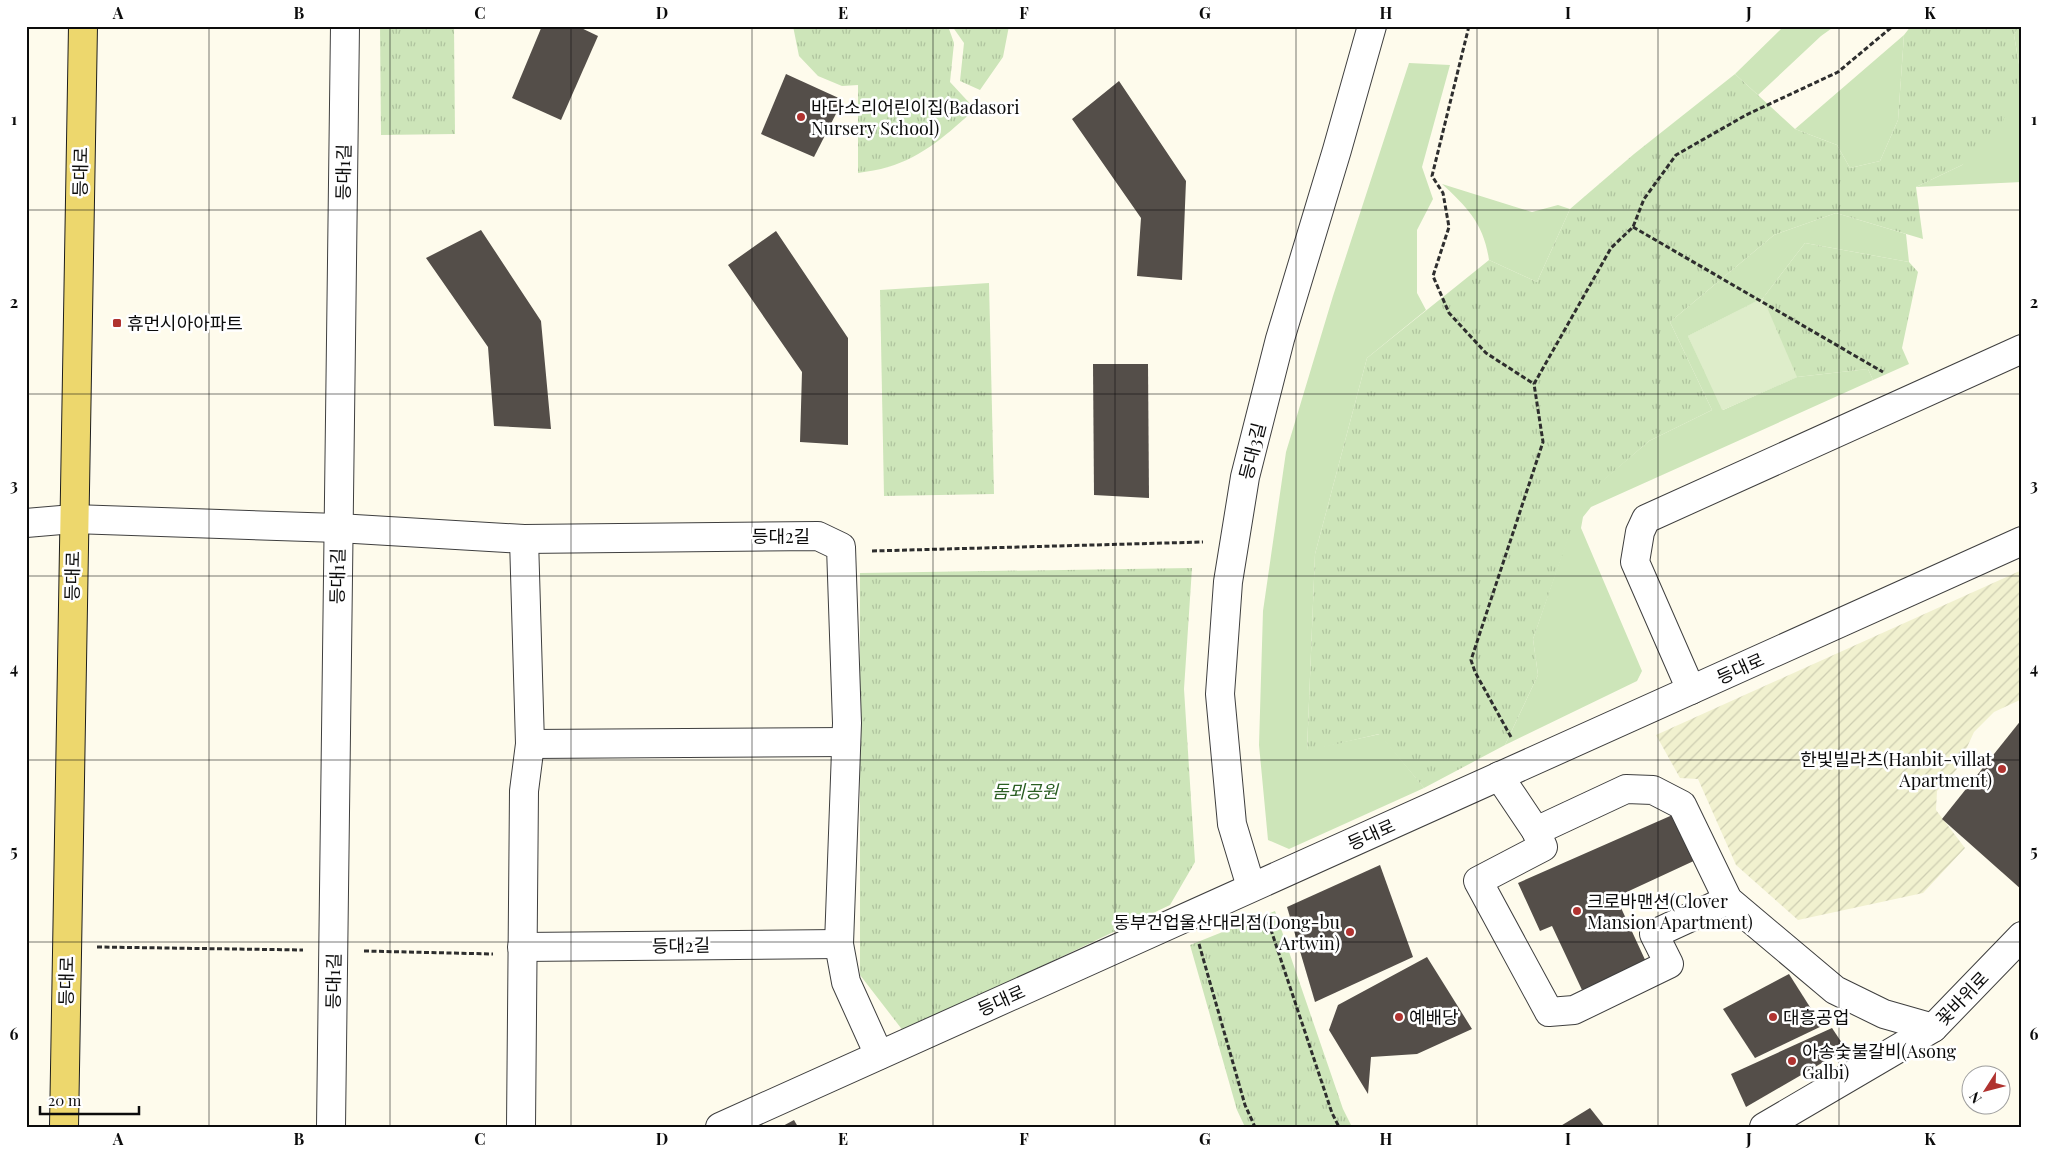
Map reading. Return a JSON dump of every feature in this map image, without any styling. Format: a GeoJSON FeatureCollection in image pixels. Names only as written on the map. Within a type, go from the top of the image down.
{"type":"FeatureCollection","features":[{"type":"Feature","properties":{"kind":"main road","name":"등대로"},"geometry":{"type":"LineString","coordinates":[[64,1127],[83,26]]}},
{"type":"Feature","properties":{"kind":"street","name":"등대1길"},"geometry":{"type":"LineString","coordinates":[[331,1127],[344,26]]}},
{"type":"Feature","properties":{"kind":"street","name":"등대3길"},"geometry":{"type":"LineString","coordinates":[[1254,886],[1232,824],[1220,694],[1228,582],[1245,478],[1280,339],[1372,26]]}},
{"type":"Feature","properties":{"kind":"street"},"geometry":{"type":"LineString","coordinates":[[1691,690],[1635,562],[1640,532],[1646,519],[2022,350]]}},
{"type":"Feature","properties":{"kind":"street","name":"등대2길"},"geometry":{"type":"LineString","coordinates":[[26,523],[73,519],[338,528],[524,539],[818,536],[841,547],[842,552]]}},
{"type":"Feature","properties":{"kind":"street"},"geometry":{"type":"LineString","coordinates":[[521,1127],[524,792],[530,744],[524,539]]}},
{"type":"Feature","properties":{"kind":"street","name":"등대로"},"geometry":{"type":"LineString","coordinates":[[720,1127],[2022,541]]}},
{"type":"Feature","properties":{"kind":"street"},"geometry":{"type":"LineString","coordinates":[[842,552],[846,742],[839,944],[846,982],[880,1055]]}},
{"type":"Feature","properties":{"kind":"street"},"geometry":{"type":"LineString","coordinates":[[530,744],[846,742]]}},
{"type":"Feature","properties":{"kind":"street"},"geometry":{"type":"LineString","coordinates":[[1499,776],[1536,831],[1543,848],[1478,881],[1549,1012],[1574,1010],[1669,964],[1654,934],[1728,900]]}},
{"type":"Feature","properties":{"kind":"street"},"geometry":{"type":"LineString","coordinates":[[1536,831],[1626,789],[1653,790],[1682,805],[1728,900],[1836,990],[1884,1014],[1933,1028]]}},
{"type":"Feature","properties":{"kind":"street","name":"꽃바위로"},"geometry":{"type":"LineString","coordinates":[[1773,1125],[1933,1028],[2022,936]]}},
{"type":"Feature","properties":{"kind":"street","name":"등대2길"},"geometry":{"type":"LineString","coordinates":[[522,947],[839,944]]}},
{"type":"Feature","properties":{"kind":"path"},"geometry":{"type":"LineString","coordinates":[[1469,26],[1432,176],[1443,193],[1449,227],[1433,276],[1449,313],[1486,353],[1534,384]]}},
{"type":"Feature","properties":{"kind":"path"},"geometry":{"type":"LineString","coordinates":[[1526,764],[1471,660],[1543,442],[1534,384],[1611,248],[1633,227],[1644,199],[1676,156],[1746,115],[1838,72],[1893,26]]}},
{"type":"Feature","properties":{"kind":"path"},"geometry":{"type":"LineString","coordinates":[[1633,227],[1883,372]]}},
{"type":"Feature","properties":{"kind":"path"},"geometry":{"type":"LineString","coordinates":[[842,552],[1234,541]]}},
{"type":"Feature","properties":{"kind":"path"},"geometry":{"type":"LineString","coordinates":[[1254,886],[1332,1113],[1339,1127]]}},
{"type":"Feature","properties":{"kind":"path"},"geometry":{"type":"LineString","coordinates":[[1191,914],[1244,1105],[1256,1127]]}},
{"type":"Feature","properties":{"kind":"path"},"geometry":{"type":"LineString","coordinates":[[67,947],[498,954],[522,947]]}},
{"type":"Feature","properties":{"kind":"green space"},"geometry":{"type":"Polygon","coordinates":[[[380,26],[454,26],[455,134],[381,135],[380,26]]]}},
{"type":"Feature","properties":{"kind":"green space"},"geometry":{"type":"Polygon","coordinates":[[[793,26],[948,26],[954,43],[950,82],[975,109],[946,135],[913,157],[885,168],[858,173],[858,85],[842,86],[818,76],[799,56],[793,26]]]}},
{"type":"Feature","properties":{"kind":"green space"},"geometry":{"type":"Polygon","coordinates":[[[952,26],[1009,26],[1003,57],[980,90],[960,81],[964,43],[952,26]]]}},
{"type":"Feature","properties":{"kind":"green space"},"geometry":{"type":"Polygon","coordinates":[[[1784,26],[1835,26],[1821,36],[1758,95],[1735,74],[1784,26]]]}},
{"type":"Feature","properties":{"kind":"green space"},"geometry":{"type":"Polygon","coordinates":[[[1911,26],[2019,26],[2014,35],[2021,76],[2001,126],[1962,165],[1916,187],[1923,239],[1836,213],[1774,235],[1670,322],[1712,410],[1649,441],[1582,499],[1533,639],[1538,675],[1505,745],[1424,788],[1379,734],[1307,751],[1315,554],[1367,358],[1489,260],[1537,282],[1570,209],[1634,154],[1735,74],[1795,129],[1837,145],[1850,168],[1880,161],[1898,120],[1904,35],[1911,26]]]}},
{"type":"Feature","properties":{"kind":"green space"},"geometry":{"type":"Polygon","coordinates":[[[2019,26],[2022,26],[2022,182],[1916,187],[1962,165],[2021,76],[2014,35],[2019,26]]]}},
{"type":"Feature","properties":{"kind":"green space"},"geometry":{"type":"Polygon","coordinates":[[[1904,35],[1898,120],[1880,161],[1850,168],[1837,145],[1795,129],[1904,35]]]}},
{"type":"Feature","properties":{"kind":"green space"},"geometry":{"type":"Polygon","coordinates":[[[1409,63],[1450,65],[1422,167],[1433,199],[1417,230],[1417,293],[1426,310],[1367,358],[1315,554],[1307,750],[1380,734],[1424,788],[1289,849],[1268,840],[1259,745],[1263,611],[1286,452],[1333,296],[1409,63]]]}},
{"type":"Feature","properties":{"kind":"green space"},"geometry":{"type":"Polygon","coordinates":[[[1442,184],[1532,212],[1558,205],[1570,209],[1537,282],[1489,260],[1487,247],[1479,226],[1467,209],[1442,184]]]}},
{"type":"Feature","properties":{"kind":"green space"},"geometry":{"type":"Polygon","coordinates":[[[1836,213],[1906,234],[1909,262],[1805,243],[1763,298],[1688,336],[1723,410],[1797,377],[1868,369],[1873,380],[1591,507],[1583,517],[1581,528],[1642,671],[1637,681],[1505,745],[1538,675],[1533,639],[1581,499],[1649,441],[1712,410],[1670,322],[1774,235],[1836,213]]]}},
{"type":"Feature","properties":{"kind":"green space"},"geometry":{"type":"Polygon","coordinates":[[[1805,243],[1909,262],[1918,272],[1902,348],[1909,364],[1873,380],[1868,369],[1797,377],[1722,410],[1688,336],[1763,298],[1805,243]]]}},
{"type":"Feature","properties":{"kind":"green space"},"geometry":{"type":"Polygon","coordinates":[[[989,283],[994,494],[884,496],[880,290],[989,283]]]}},
{"type":"Feature","properties":{"kind":"green space"},"geometry":{"type":"Polygon","coordinates":[[[1763,298],[1797,377],[1722,410],[1688,336],[1763,298]]]}},
{"type":"Feature","properties":{"kind":"green space","name":"돔뫼공원"},"geometry":{"type":"Polygon","coordinates":[[[1192,568],[1184,689],[1195,862],[1170,905],[904,1032],[860,975],[860,573],[1192,568]]]}},
{"type":"Feature","properties":{"kind":"green space"},"geometry":{"type":"Polygon","coordinates":[[[2022,570],[2022,699],[1994,712],[1974,732],[1957,769],[1937,791],[1936,810],[1965,848],[1923,893],[1798,920],[1736,865],[1698,779],[1680,778],[1656,735],[2022,570]]]}},
{"type":"Feature","properties":{"kind":"green space"},"geometry":{"type":"Polygon","coordinates":[[[1275,911],[1343,1109],[1352,1127],[1245,1127],[1237,1110],[1190,945],[1275,911]]]}},
{"type":"Feature","properties":{"kind":"building"},"geometry":{"type":"Polygon","coordinates":[[[542,26],[577,26],[598,36],[561,120],[512,98],[542,26]]]}},
{"type":"Feature","properties":{"kind":"building","name":"바다소리어린이집(Badasori Nursery School)"},"geometry":{"type":"Polygon","coordinates":[[[786,74],[843,100],[814,157],[761,134],[786,74]]]}},
{"type":"Feature","properties":{"kind":"building"},"geometry":{"type":"Polygon","coordinates":[[[1119,81],[1186,181],[1182,280],[1137,276],[1141,218],[1072,119],[1119,81]]]}},
{"type":"Feature","properties":{"kind":"building"},"geometry":{"type":"Polygon","coordinates":[[[481,230],[541,321],[551,429],[494,426],[488,347],[426,258],[481,230]]]}},
{"type":"Feature","properties":{"kind":"building"},"geometry":{"type":"Polygon","coordinates":[[[776,231],[848,338],[848,445],[800,442],[802,372],[728,265],[776,231]]]}},
{"type":"Feature","properties":{"kind":"building"},"geometry":{"type":"Polygon","coordinates":[[[1093,364],[1148,364],[1149,498],[1094,495],[1093,364]]]}},
{"type":"Feature","properties":{"kind":"building","name":"한빛빌라츠(Hanbit-villat Apartment)"},"geometry":{"type":"Polygon","coordinates":[[[2022,719],[2022,890],[1942,819],[2022,719]]]}},
{"type":"Feature","properties":{"kind":"building","name":"크로바맨션(Clover Mansion Apartment)"},"geometry":{"type":"Polygon","coordinates":[[[1677,813],[1698,859],[1616,897],[1647,964],[1582,990],[1552,926],[1540,931],[1518,883],[1677,813]]]}},
{"type":"Feature","properties":{"kind":"building","name":"동부건업울산대리점(Dong-bu Artwin)"},"geometry":{"type":"Polygon","coordinates":[[[1380,865],[1413,957],[1315,1002],[1287,907],[1380,865]]]}},
{"type":"Feature","properties":{"kind":"building","name":"예배당"},"geometry":{"type":"Polygon","coordinates":[[[1427,957],[1472,1029],[1417,1054],[1371,1057],[1368,1094],[1329,1030],[1338,1005],[1427,957]]]}},
{"type":"Feature","properties":{"kind":"building","name":"대흥공업"},"geometry":{"type":"Polygon","coordinates":[[[1789,974],[1822,1026],[1755,1058],[1723,1009],[1789,974]]]}},
{"type":"Feature","properties":{"kind":"building","name":"아송숯불갈비(Asong Galbi)"},"geometry":{"type":"Polygon","coordinates":[[[1832,1028],[1846,1049],[1746,1107],[1731,1074],[1832,1028]]]}},
{"type":"Feature","properties":{"kind":"building"},"geometry":{"type":"Polygon","coordinates":[[[1590,1108],[1605,1127],[1559,1127],[1590,1108]]]}},
{"type":"Feature","properties":{"kind":"building"},"geometry":{"type":"Polygon","coordinates":[[[794,1120],[798,1127],[781,1127],[794,1120]]]}},
{"type":"Feature","properties":{"kind":"place","name":"바다소리어린이집(Badasori Nursery School)"},"geometry":{"type":"Point","coordinates":[801,117]}},
{"type":"Feature","properties":{"kind":"place","name":"휴먼시아아파트"},"geometry":{"type":"Point","coordinates":[117,323]}},
{"type":"Feature","properties":{"kind":"place","name":"한빛빌라츠(Hanbit-villat Apartment)"},"geometry":{"type":"Point","coordinates":[2002,769]}},
{"type":"Feature","properties":{"kind":"place","name":"크로바맨션(Clover Mansion Apartment)"},"geometry":{"type":"Point","coordinates":[1577,911]}},
{"type":"Feature","properties":{"kind":"place","name":"동부건업울산대리점(Dong-bu Artwin)"},"geometry":{"type":"Point","coordinates":[1350,932]}},
{"type":"Feature","properties":{"kind":"place","name":"예배당"},"geometry":{"type":"Point","coordinates":[1399,1017]}},
{"type":"Feature","properties":{"kind":"place","name":"대흥공업"},"geometry":{"type":"Point","coordinates":[1773,1017]}},
{"type":"Feature","properties":{"kind":"place","name":"아송숯불갈비(Asong Galbi)"},"geometry":{"type":"Point","coordinates":[1792,1061]}}]}
